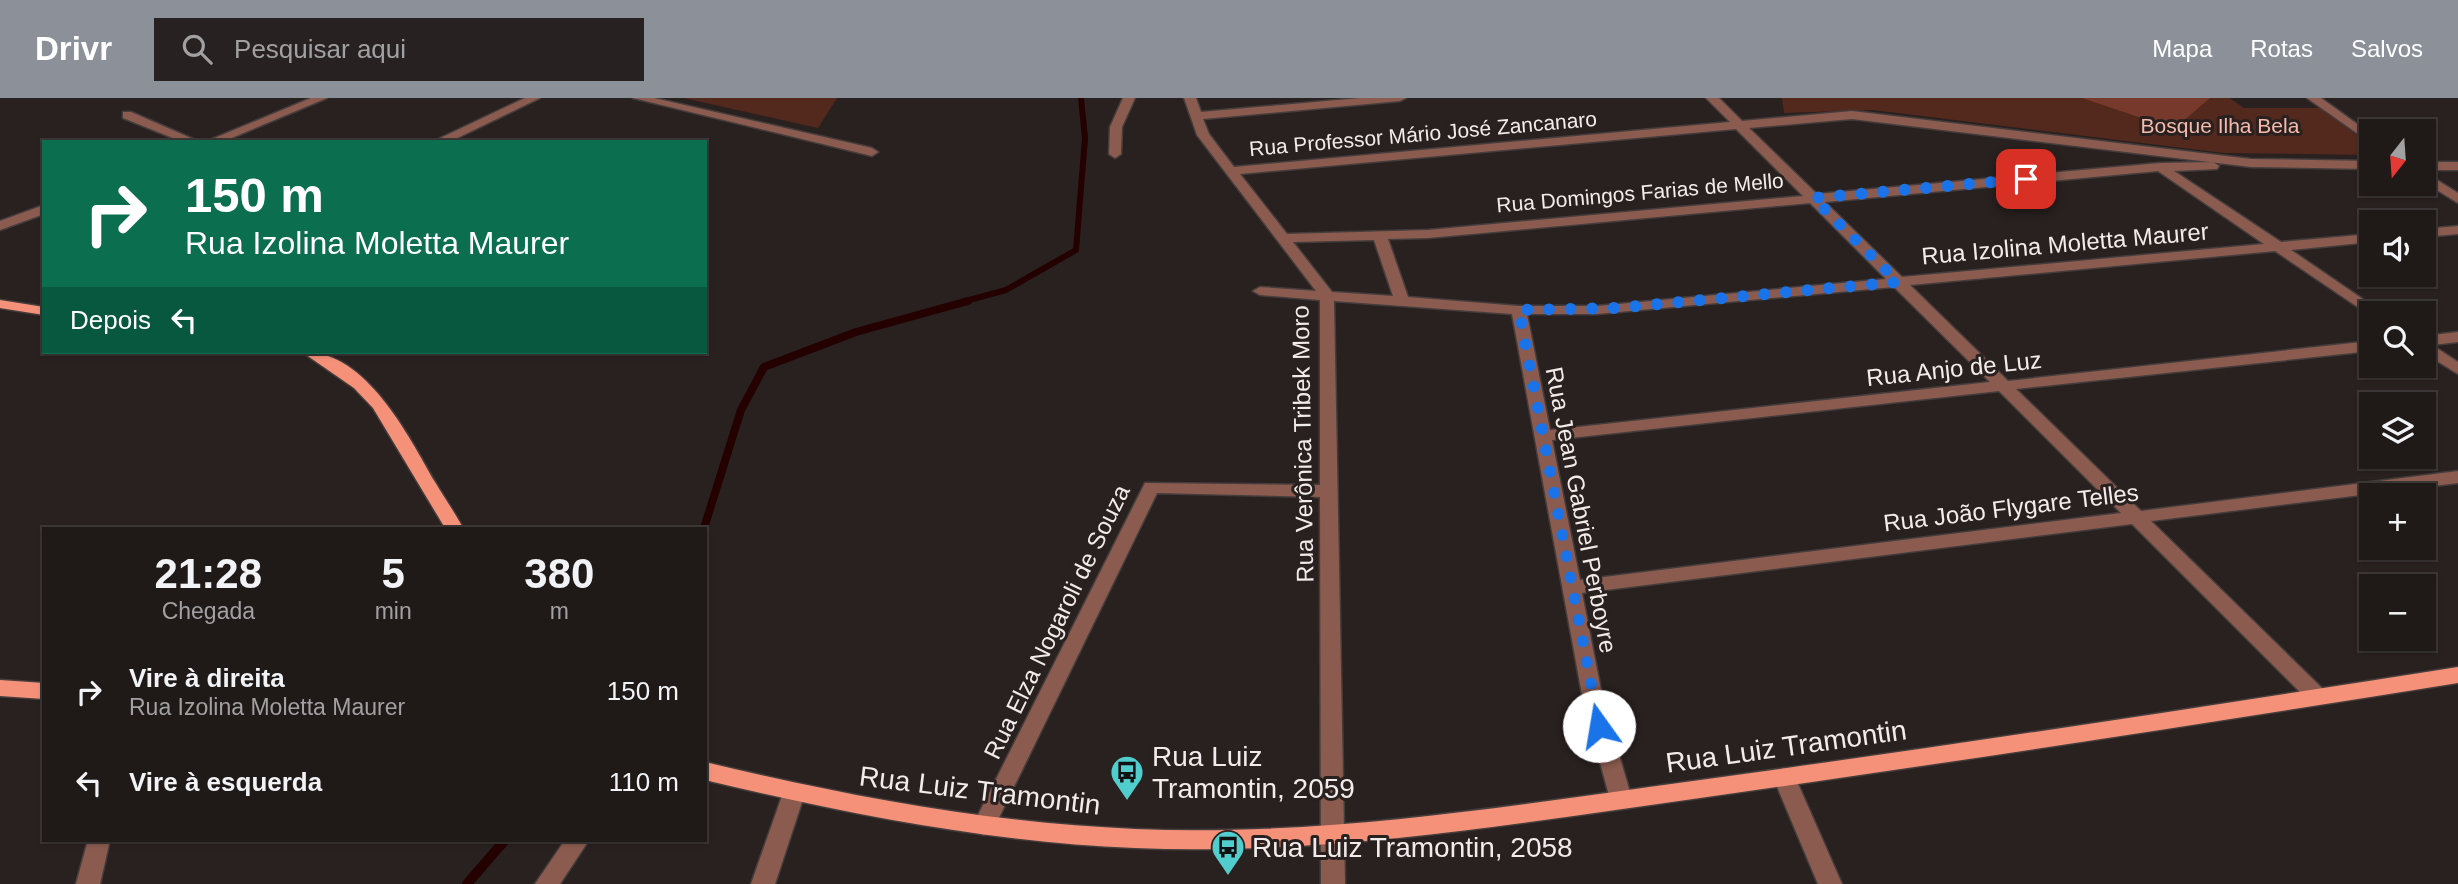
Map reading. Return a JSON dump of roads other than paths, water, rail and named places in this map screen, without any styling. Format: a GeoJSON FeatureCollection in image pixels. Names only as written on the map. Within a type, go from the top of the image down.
{"type":"FeatureCollection","features":[{"type":"Feature","properties":{"kind":"main road"},"geometry":{"type":"LineString","coordinates":[[0,304],[42,311]]}},
{"type":"Feature","properties":{"kind":"main road"},"geometry":{"type":"LineString","coordinates":[[314,354],[342,369],[383,408],[452,527]]}},
{"type":"Feature","properties":{"kind":"main road"},"geometry":{"type":"LineString","coordinates":[[438,527],[440,508]]}},
{"type":"Feature","properties":{"kind":"main road","name":"Rua Luiz Tramontin"},"geometry":{"type":"LineString","coordinates":[[707,771],[794,793],[984,825],[1084,835],[1197,840],[1333,834],[1784,777],[2458,675]]}},
{"type":"Feature","properties":{"kind":"main road"},"geometry":{"type":"LineString","coordinates":[[0,688],[42,691]]}},
{"type":"Feature","properties":{"kind":"street"},"geometry":{"type":"LineString","coordinates":[[216,140],[321,98]]}},
{"type":"Feature","properties":{"kind":"street"},"geometry":{"type":"LineString","coordinates":[[443,140],[534,98]]}},
{"type":"Feature","properties":{"kind":"street"},"geometry":{"type":"LineString","coordinates":[[639,98],[872,152]]}},
{"type":"Feature","properties":{"kind":"street"},"geometry":{"type":"LineString","coordinates":[[1115,154],[1116,127],[1129,98]]}},
{"type":"Feature","properties":{"kind":"street","name":"Rua Verônica Tribek Moro"},"geometry":{"type":"LineString","coordinates":[[1190,98],[1203,135],[1327,295],[1334,884]]}},
{"type":"Feature","properties":{"kind":"street"},"geometry":{"type":"LineString","coordinates":[[1195,116],[1400,98]]}},
{"type":"Feature","properties":{"kind":"street"},"geometry":{"type":"LineString","coordinates":[[1712,98],[2318,697]]}},
{"type":"Feature","properties":{"kind":"street"},"geometry":{"type":"LineString","coordinates":[[2312,98],[2359,131]]}},
{"type":"Feature","properties":{"kind":"street"},"geometry":{"type":"LineString","coordinates":[[127,115],[189,140]]}},
{"type":"Feature","properties":{"kind":"street","name":"Rua Professor Mário José Zancanaro"},"geometry":{"type":"LineString","coordinates":[[1231,171],[1833,115],[1878,117],[2251,163],[2359,165]]}},
{"type":"Feature","properties":{"kind":"street","name":"Rua Domingos Farias de Mello"},"geometry":{"type":"LineString","coordinates":[[1283,238],[1380,237],[2160,167],[2251,163]]}},
{"type":"Feature","properties":{"kind":"street"},"geometry":{"type":"LineString","coordinates":[[2436,166],[2458,166]]}},
{"type":"Feature","properties":{"kind":"street"},"geometry":{"type":"LineString","coordinates":[[2160,167],[2359,302]]}},
{"type":"Feature","properties":{"kind":"street"},"geometry":{"type":"LineString","coordinates":[[2436,184],[2458,199]]}},
{"type":"Feature","properties":{"kind":"street"},"geometry":{"type":"LineString","coordinates":[[1,226],[42,210]]}},
{"type":"Feature","properties":{"kind":"street"},"geometry":{"type":"LineString","coordinates":[[2436,232],[2458,230]]}},
{"type":"Feature","properties":{"kind":"street"},"geometry":{"type":"LineString","coordinates":[[1380,237],[1402,300]]}},
{"type":"Feature","properties":{"kind":"street","name":"Rua Izolina Moletta Maurer"},"geometry":{"type":"LineString","coordinates":[[1259,291],[1519,310],[1634,307],[2359,239]]}},
{"type":"Feature","properties":{"kind":"street","name":"Rua Jean Gabriel Perboyre"},"geometry":{"type":"LineString","coordinates":[[1519,310],[1593,700],[1621,799]]}},
{"type":"Feature","properties":{"kind":"street"},"geometry":{"type":"LineString","coordinates":[[2436,341],[2458,337]]}},
{"type":"Feature","properties":{"kind":"street","name":"Rua Anjo de Luz"},"geometry":{"type":"LineString","coordinates":[[1542,436],[2359,347]]}},
{"type":"Feature","properties":{"kind":"street"},"geometry":{"type":"LineString","coordinates":[[2436,352],[2458,369]]}},
{"type":"Feature","properties":{"kind":"street","name":"Rua João Flygare Telles"},"geometry":{"type":"LineString","coordinates":[[1571,588],[2458,477]]}},
{"type":"Feature","properties":{"kind":"street","name":"Rua Elza Nogaroli de Souza"},"geometry":{"type":"LineString","coordinates":[[984,825],[1151,487],[1329,491]]}},
{"type":"Feature","properties":{"kind":"street"},"geometry":{"type":"LineString","coordinates":[[1784,777],[1830,884]]}},
{"type":"Feature","properties":{"kind":"street"},"geometry":{"type":"LineString","coordinates":[[763,884],[794,793]]}},
{"type":"Feature","properties":{"kind":"street"},"geometry":{"type":"LineString","coordinates":[[89,884],[99,842]]}},
{"type":"Feature","properties":{"kind":"street"},"geometry":{"type":"LineString","coordinates":[[548,884],[577,842]]}},
{"type":"Feature","properties":{"kind":"waterway"},"geometry":{"type":"LineString","coordinates":[[962,302],[1006,290],[1076,250],[1085,138],[1081,98]]}},
{"type":"Feature","properties":{"kind":"waterway"},"geometry":{"type":"LineString","coordinates":[[704,527],[741,410],[764,367],[856,332],[968,301]]}},
{"type":"Feature","properties":{"kind":"waterway"},"geometry":{"type":"LineString","coordinates":[[467,884],[503,842]]}},
{"type":"Feature","properties":{"kind":"place","name":"Rua Luiz Tramontin, 2059"},"geometry":{"type":"Point","coordinates":[1127,802]}},
{"type":"Feature","properties":{"kind":"place","name":"Rua Luiz Tramontin, 2058"},"geometry":{"type":"Point","coordinates":[1228,877]}},
{"type":"Feature","properties":{"kind":"park label","name":"Bosque Ilha Bela"},"geometry":{"type":"Point","coordinates":[2220,126]}}]}
